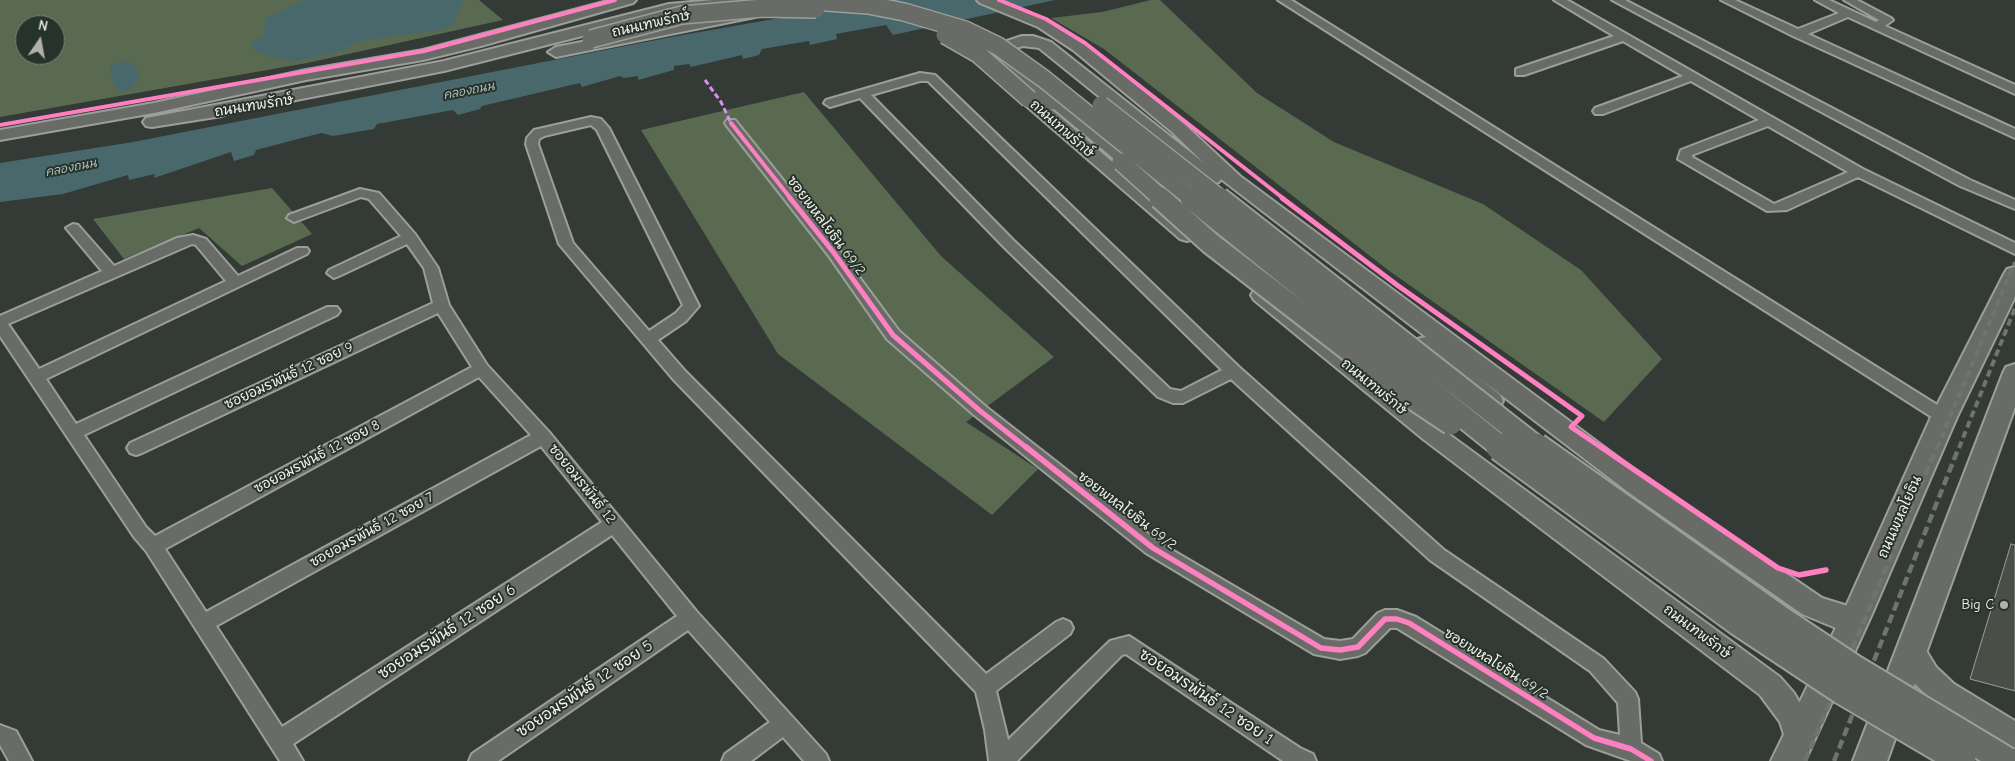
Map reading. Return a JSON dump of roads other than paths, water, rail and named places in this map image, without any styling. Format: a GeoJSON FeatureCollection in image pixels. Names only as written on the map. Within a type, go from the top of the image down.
{"type":"FeatureCollection","features":[{"type":"Feature","properties":{"kind":"main road","name":"ถนนเทพรักษ์"},"geometry":{"type":"LineString","coordinates":[[0,150],[152,115],[306,75],[467,45],[628,0]]}},
{"type":"Feature","properties":{"kind":"main road","name":"ถนนเทพรักษ์"},"geometry":{"type":"LineString","coordinates":[[304,88],[453,56],[607,15],[675,0]]}},
{"type":"Feature","properties":{"kind":"main road","name":"ถนนเทพรักษ์"},"geometry":{"type":"LineString","coordinates":[[152,115],[493,56],[669,9],[758,0]]}},
{"type":"Feature","properties":{"kind":"main road"},"geometry":{"type":"LineString","coordinates":[[511,60],[750,14],[763,9],[770,0]]}},
{"type":"Feature","properties":{"kind":"main road","name":"ถนนเทพรักษ์"},"geometry":{"type":"LineString","coordinates":[[799,0],[868,5],[904,12],[965,30],[998,46],[1044,79],[1521,464],[1739,622],[1843,691],[1962,761]]}},
{"type":"Feature","properties":{"kind":"main road"},"geometry":{"type":"LineString","coordinates":[[888,0],[961,18],[997,32],[1026,49],[1540,450],[1811,641],[1972,741],[2008,761]]}},
{"type":"Feature","properties":{"kind":"main road"},"geometry":{"type":"LineString","coordinates":[[985,0],[1044,24],[1079,47],[1178,128],[1233,180]]}},
{"type":"Feature","properties":{"kind":"main road","name":"ถนนเทพรักษ์"},"geometry":{"type":"LineString","coordinates":[[0,135],[414,80],[511,60],[682,16],[723,10],[800,8],[853,12],[907,21],[953,39],[978,54],[1173,223],[1431,433],[1770,686],[1784,702],[1794,719],[1793,749]]}},
{"type":"Feature","properties":{"kind":"main road"},"geometry":{"type":"LineString","coordinates":[[1521,464],[1459,430],[1403,392],[1210,243],[1121,162],[1064,115],[1004,59],[1002,51],[1007,45],[1016,42],[1034,41],[1045,45],[1450,363],[1495,403],[1540,450]]}},
{"type":"Feature","properties":{"kind":"main road"},"geometry":{"type":"LineString","coordinates":[[1004,59],[1127,159],[1192,217],[1320,322],[1431,433]]}},
{"type":"Feature","properties":{"kind":"main road"},"geometry":{"type":"LineString","coordinates":[[1075,68],[1109,86],[1638,485],[1812,606],[1836,616],[1854,619]]}},
{"type":"Feature","properties":{"kind":"main road","name":"ถนนพหลโยธิน"},"geometry":{"type":"LineString","coordinates":[[1793,749],[1854,619],[1944,417],[2015,274]]}},
{"type":"Feature","properties":{"kind":"main road"},"geometry":{"type":"LineString","coordinates":[[1870,761],[1912,653],[2015,373]]}},
{"type":"Feature","properties":{"kind":"main road"},"geometry":{"type":"LineString","coordinates":[[1565,534],[1588,548],[1614,556],[1635,556],[1650,550],[1658,544],[1664,534],[1663,519],[1656,503],[1638,485]]}},
{"type":"Feature","properties":{"kind":"main road"},"geometry":{"type":"LineString","coordinates":[[1912,653],[1926,676],[1944,693],[2015,737]]}},
{"type":"Feature","properties":{"kind":"street"},"geometry":{"type":"LineString","coordinates":[[1283,0],[1944,417]]}},
{"type":"Feature","properties":{"kind":"street"},"geometry":{"type":"LineString","coordinates":[[1560,0],[1858,172],[2015,249]]}},
{"type":"Feature","properties":{"kind":"street"},"geometry":{"type":"LineString","coordinates":[[1617,0],[1965,183],[2015,205]]}},
{"type":"Feature","properties":{"kind":"street"},"geometry":{"type":"LineString","coordinates":[[1726,0],[2015,134]]}},
{"type":"Feature","properties":{"kind":"street"},"geometry":{"type":"LineString","coordinates":[[1820,0],[2015,90]]}},
{"type":"Feature","properties":{"kind":"street"},"geometry":{"type":"LineString","coordinates":[[1849,0],[1887,20],[1876,27]]}},
{"type":"Feature","properties":{"kind":"street"},"geometry":{"type":"LineString","coordinates":[[1797,34],[1848,13]]}},
{"type":"Feature","properties":{"kind":"street"},"geometry":{"type":"LineString","coordinates":[[1520,72],[1624,37]]}},
{"type":"Feature","properties":{"kind":"street"},"geometry":{"type":"LineString","coordinates":[[830,104],[920,77],[930,78],[1232,371],[1437,555],[1597,666],[1628,699],[1631,749]]}},
{"type":"Feature","properties":{"kind":"street"},"geometry":{"type":"LineString","coordinates":[[1599,111],[1691,77]]}},
{"type":"Feature","properties":{"kind":"street"},"geometry":{"type":"LineString","coordinates":[[863,94],[1008,243],[1164,393],[1183,397],[1232,371]]}},
{"type":"Feature","properties":{"kind":"street"},"geometry":{"type":"LineString","coordinates":[[648,339],[681,317],[691,306],[603,128],[597,122],[590,121],[560,126],[539,133],[533,138],[532,144],[566,244],[648,339],[686,382],[985,687],[996,730],[1001,761]]}},
{"type":"Feature","properties":{"kind":"street"},"geometry":{"type":"LineString","coordinates":[[1769,121],[1686,153],[1685,159],[1772,208],[1782,207],[1858,172]]}},
{"type":"Feature","properties":{"kind":"street","name":"ซอยพหลโยธิน 69/2"},"geometry":{"type":"LineString","coordinates":[[732,123],[834,253],[893,334],[979,410],[1154,548],[1321,648],[1340,650],[1358,647],[1385,619],[1397,619],[1409,623],[1594,738],[1631,749],[1651,761]]}},
{"type":"Feature","properties":{"kind":"street","name":"ซอยอมรพันธ์ 12"},"geometry":{"type":"LineString","coordinates":[[294,218],[360,193],[374,196],[410,237],[431,268],[441,305],[481,369],[543,437],[690,618],[818,761]]}},
{"type":"Feature","properties":{"kind":"street"},"geometry":{"type":"LineString","coordinates":[[73,228],[110,271]]}},
{"type":"Feature","properties":{"kind":"street"},"geometry":{"type":"LineString","coordinates":[[334,273],[410,237]]}},
{"type":"Feature","properties":{"kind":"street"},"geometry":{"type":"LineString","coordinates":[[234,282],[201,242],[193,239],[182,241],[110,271],[0,323],[140,532],[153,546],[292,761]]}},
{"type":"Feature","properties":{"kind":"street"},"geometry":{"type":"LineString","coordinates":[[36,378],[302,251]]}},
{"type":"Feature","properties":{"kind":"street","name":"ซอยอมรพันธ์ 12 ซอย 9"},"geometry":{"type":"LineString","coordinates":[[136,448],[441,305]]}},
{"type":"Feature","properties":{"kind":"street"},"geometry":{"type":"LineString","coordinates":[[73,433],[332,311]]}},
{"type":"Feature","properties":{"kind":"street","name":"ซอยอมรพันธ์ 12 ซอย 8"},"geometry":{"type":"LineString","coordinates":[[153,546],[481,369]]}},
{"type":"Feature","properties":{"kind":"street","name":"ซอยอมรพันธ์ 12 ซอย 7"},"geometry":{"type":"LineString","coordinates":[[202,624],[543,437]]}},
{"type":"Feature","properties":{"kind":"street","name":"ซอยอมรพันธ์ 12 ซอย 6"},"geometry":{"type":"LineString","coordinates":[[280,741],[614,524]]}},
{"type":"Feature","properties":{"kind":"street","name":"ซอยอมรพันธ์ 12 ซอย 5"},"geometry":{"type":"LineString","coordinates":[[480,761],[690,618]]}},
{"type":"Feature","properties":{"kind":"street"},"geometry":{"type":"LineString","coordinates":[[985,687],[1063,628]]}},
{"type":"Feature","properties":{"kind":"street","name":"ซอยอมรพันธ์ 12 ซอย 1"},"geometry":{"type":"LineString","coordinates":[[1001,761],[1117,647],[1129,646],[1292,755],[1304,761]]}},
{"type":"Feature","properties":{"kind":"street"},"geometry":{"type":"LineString","coordinates":[[733,761],[784,724]]}},
{"type":"Feature","properties":{"kind":"street"},"geometry":{"type":"LineString","coordinates":[[0,734],[8,738],[21,761]]}},
{"type":"Feature","properties":{"kind":"water"},"geometry":{"type":"Polygon","coordinates":[[[303,0],[463,0],[453,25],[440,30],[366,40],[349,45],[345,50],[293,62],[265,55],[253,49],[250,43],[264,37],[265,19],[303,0]]]}},
{"type":"Feature","properties":{"kind":"water","name":"คลองถนน"},"geometry":{"type":"Polygon","coordinates":[[[882,0],[1055,0],[893,35],[886,25],[836,34],[837,39],[810,45],[809,41],[762,49],[759,55],[743,59],[742,55],[691,67],[689,64],[674,66],[674,70],[638,80],[638,76],[624,78],[620,76],[582,87],[580,83],[482,106],[480,109],[458,115],[453,110],[377,124],[374,129],[333,136],[321,133],[256,150],[254,155],[234,161],[231,152],[154,178],[155,174],[129,180],[128,175],[63,194],[0,202],[0,163],[133,142],[677,36],[882,0]]]}},
{"type":"Feature","properties":{"kind":"water"},"geometry":{"type":"Polygon","coordinates":[[[129,61],[136,67],[140,76],[131,89],[120,93],[112,80],[110,67],[112,64],[129,61]]]}},
{"type":"Feature","properties":{"kind":"railway"},"geometry":{"type":"LineString","coordinates":[[1937,448],[2015,262]]}},
{"type":"Feature","properties":{"kind":"railway"},"geometry":{"type":"LineString","coordinates":[[1959,448],[2015,308]]}},
{"type":"Feature","properties":{"kind":"railway"},"geometry":{"type":"LineString","coordinates":[[1805,761],[1937,447]]}},
{"type":"Feature","properties":{"kind":"railway"},"geometry":{"type":"LineString","coordinates":[[1834,761],[1959,447]]}},
{"type":"Feature","properties":{"kind":"place","name":"Big C"},"geometry":{"type":"Point","coordinates":[2004,605]}}]}
